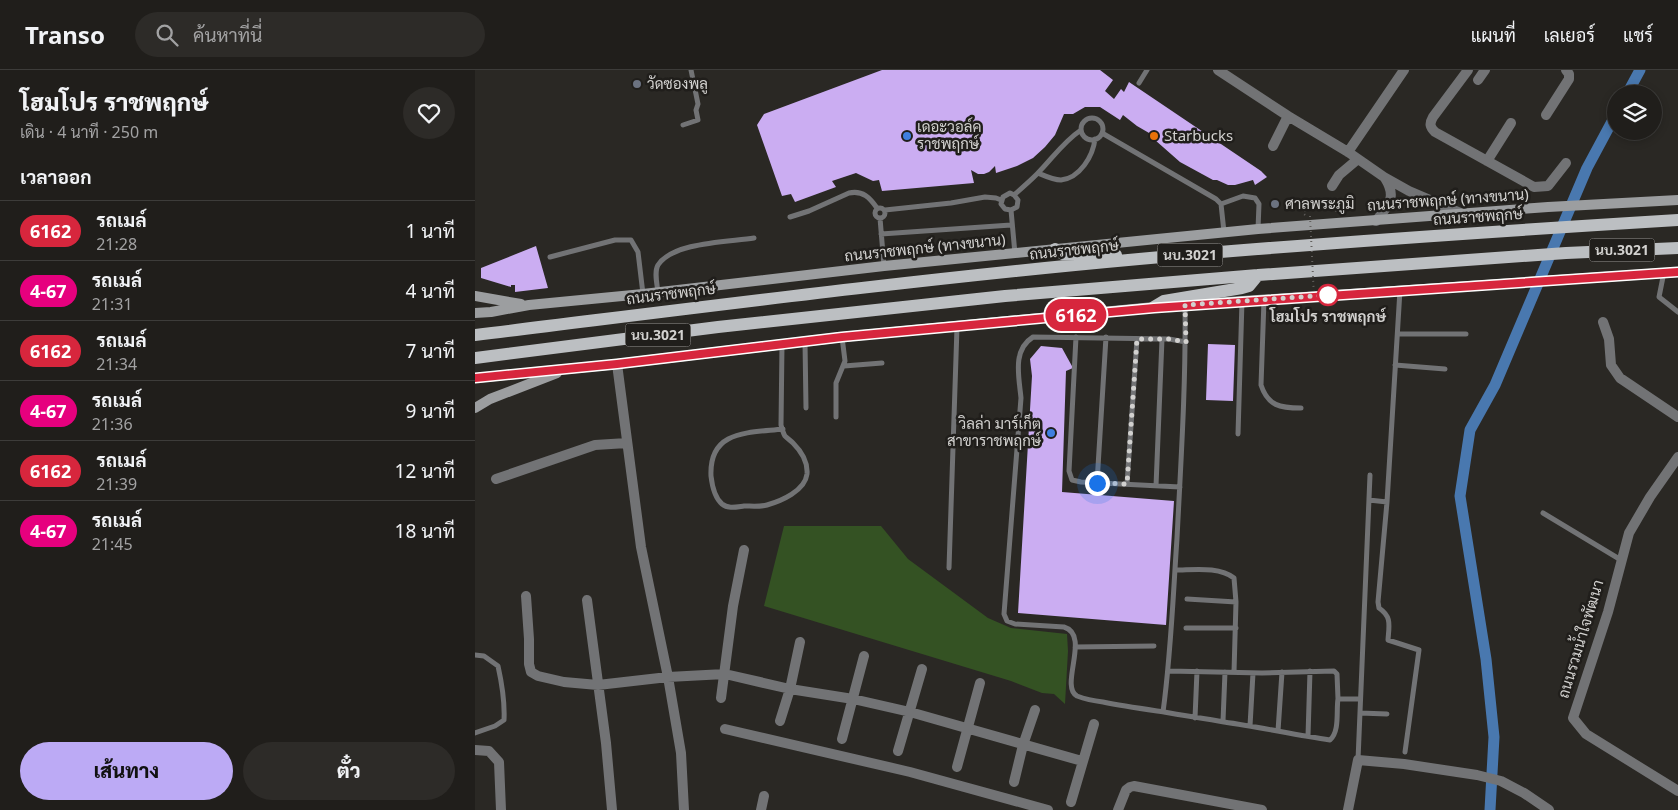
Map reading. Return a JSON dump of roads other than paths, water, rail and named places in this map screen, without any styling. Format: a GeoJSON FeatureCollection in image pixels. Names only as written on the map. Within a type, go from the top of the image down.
{"type":"FeatureCollection","features":[{"type":"Feature","properties":{"kind":"main road","name":"ถนนราชพฤกษ์ (ทางขนาน)"},"geometry":{"type":"LineString","coordinates":[[475,313],[529,305],[643,294],[884,266],[1258,229],[1548,207],[1678,200]]}},
{"type":"Feature","properties":{"kind":"main road","name":"ถนนราชพฤกษ์"},"geometry":{"type":"LineString","coordinates":[[475,335],[839,290],[1138,259],[1542,228],[1678,220]]}},
{"type":"Feature","properties":{"kind":"main road","name":"นบ.3021"},"geometry":{"type":"LineString","coordinates":[[475,358],[718,327],[995,297],[1257,275],[1566,253],[1678,248]]}},
{"type":"Feature","properties":{"kind":"main road"},"geometry":{"type":"LineString","coordinates":[[1055,249],[1063,254],[1124,255],[1138,259]]}},
{"type":"Feature","properties":{"kind":"main road","name":"นบ.3021"},"geometry":{"type":"LineString","coordinates":[[475,378],[523,372],[565,370],[782,343],[1185,305],[1678,272]]}},
{"type":"Feature","properties":{"kind":"main road"},"geometry":{"type":"LineString","coordinates":[[1154,308],[1165,301],[1249,286],[1257,275]]}},
{"type":"Feature","properties":{"kind":"main road"},"geometry":{"type":"LineString","coordinates":[[475,296],[529,305]]}},
{"type":"Feature","properties":{"kind":"main road"},"geometry":{"type":"LineString","coordinates":[[475,408],[490,399],[565,370]]}},
{"type":"Feature","properties":{"kind":"street"},"geometry":{"type":"LineString","coordinates":[[1218,70],[1288,116],[1348,152],[1384,177],[1463,214]]}},
{"type":"Feature","properties":{"kind":"street"},"geometry":{"type":"LineString","coordinates":[[1348,152],[1404,70]]}},
{"type":"Feature","properties":{"kind":"street"},"geometry":{"type":"LineString","coordinates":[[1468,70],[1433,117],[1430,123],[1431,128],[1435,132],[1528,185],[1543,188],[1548,186],[1566,163]]}},
{"type":"Feature","properties":{"kind":"street"},"geometry":{"type":"LineString","coordinates":[[1478,80],[1485,70]]}},
{"type":"Feature","properties":{"kind":"street"},"geometry":{"type":"LineString","coordinates":[[1546,115],[1569,79],[1569,74],[1566,70]]}},
{"type":"Feature","properties":{"kind":"street"},"geometry":{"type":"LineString","coordinates":[[1273,146],[1288,116]]}},
{"type":"Feature","properties":{"kind":"street"},"geometry":{"type":"LineString","coordinates":[[1487,161],[1511,123]]}},
{"type":"Feature","properties":{"kind":"street"},"geometry":{"type":"LineString","coordinates":[[1332,186],[1339,175],[1358,159]]}},
{"type":"Feature","properties":{"kind":"street"},"geometry":{"type":"LineString","coordinates":[[1376,221],[1390,201],[1390,187],[1384,177]]}},
{"type":"Feature","properties":{"kind":"street"},"geometry":{"type":"LineString","coordinates":[[1603,322],[1609,339],[1611,365],[1620,378],[1678,417]]}},
{"type":"Feature","properties":{"kind":"street"},"geometry":{"type":"LineString","coordinates":[[617,364],[641,547],[668,677],[681,753],[684,810]]}},
{"type":"Feature","properties":{"kind":"street"},"geometry":{"type":"LineString","coordinates":[[496,479],[595,445],[627,443]]}},
{"type":"Feature","properties":{"kind":"street","name":"ถนนรวมน้ำใจพัฒนา"},"geometry":{"type":"LineString","coordinates":[[1678,457],[1650,497],[1629,533],[1608,612],[1573,718],[1586,734],[1678,791]]}},
{"type":"Feature","properties":{"kind":"street"},"geometry":{"type":"LineString","coordinates":[[721,698],[733,606],[744,550]]}},
{"type":"Feature","properties":{"kind":"street"},"geometry":{"type":"LineString","coordinates":[[526,596],[529,664],[531,672],[538,676],[565,682],[598,685],[668,677],[725,674],[910,712],[1082,761]]}},
{"type":"Feature","properties":{"kind":"street"},"geometry":{"type":"LineString","coordinates":[[587,600],[613,810]]}},
{"type":"Feature","properties":{"kind":"street"},"geometry":{"type":"LineString","coordinates":[[780,721],[791,689],[800,642]]}},
{"type":"Feature","properties":{"kind":"street"},"geometry":{"type":"LineString","coordinates":[[842,739],[864,656]]}},
{"type":"Feature","properties":{"kind":"street"},"geometry":{"type":"LineString","coordinates":[[898,750],[922,669]]}},
{"type":"Feature","properties":{"kind":"street"},"geometry":{"type":"LineString","coordinates":[[957,767],[980,683]]}},
{"type":"Feature","properties":{"kind":"street"},"geometry":{"type":"LineString","coordinates":[[1014,782],[1023,745],[1035,710]]}},
{"type":"Feature","properties":{"kind":"street"},"geometry":{"type":"LineString","coordinates":[[1071,802],[1094,724]]}},
{"type":"Feature","properties":{"kind":"street"},"geometry":{"type":"LineString","coordinates":[[725,729],[910,772],[1048,810]]}},
{"type":"Feature","properties":{"kind":"street"},"geometry":{"type":"LineString","coordinates":[[475,750],[489,751],[499,762],[501,810]]}},
{"type":"Feature","properties":{"kind":"street"},"geometry":{"type":"LineString","coordinates":[[1348,810],[1358,760],[1404,764],[1477,775],[1501,781],[1524,793],[1549,810]]}},
{"type":"Feature","properties":{"kind":"street"},"geometry":{"type":"LineString","coordinates":[[1117,810],[1127,790],[1134,786],[1262,810]]}},
{"type":"Feature","properties":{"kind":"street"},"geometry":{"type":"LineString","coordinates":[[761,810],[764,796]]}},
{"type":"Feature","properties":{"kind":"lane"},"geometry":{"type":"LineString","coordinates":[[683,125],[698,120],[696,110],[698,104],[691,70]]}},
{"type":"Feature","properties":{"kind":"lane"},"geometry":{"type":"LineString","coordinates":[[1139,83],[1147,70]]}},
{"type":"Feature","properties":{"kind":"lane"},"geometry":{"type":"LineString","coordinates":[[1014,194],[1018,204],[1017,207],[1011,210],[1002,207],[1001,200],[1006,194],[1014,194],[1038,173],[1070,137],[1081,130],[1084,121],[1093,118],[1101,124],[1102,133]]}},
{"type":"Feature","properties":{"kind":"lane"},"geometry":{"type":"LineString","coordinates":[[1081,130],[1086,138],[1095,139]]}},
{"type":"Feature","properties":{"kind":"lane"},"geometry":{"type":"LineString","coordinates":[[1038,173],[1060,180],[1074,175],[1081,169],[1091,154],[1095,139],[1102,133]]}},
{"type":"Feature","properties":{"kind":"lane"},"geometry":{"type":"LineString","coordinates":[[1102,133],[1209,194],[1221,204],[1224,233]]}},
{"type":"Feature","properties":{"kind":"lane"},"geometry":{"type":"LineString","coordinates":[[790,218],[855,192],[870,198],[877,208],[885,210],[951,203],[985,197],[1001,200]]}},
{"type":"Feature","properties":{"kind":"lane"},"geometry":{"type":"LineString","coordinates":[[1221,204],[1243,196],[1255,198],[1259,204],[1258,229]]}},
{"type":"Feature","properties":{"kind":"lane"},"geometry":{"type":"LineString","coordinates":[[877,208],[875,215],[880,218]]}},
{"type":"Feature","properties":{"kind":"lane"},"geometry":{"type":"LineString","coordinates":[[880,218],[884,216],[885,210]]}},
{"type":"Feature","properties":{"kind":"lane"},"geometry":{"type":"LineString","coordinates":[[1011,210],[1015,254]]}},
{"type":"Feature","properties":{"kind":"lane"},"geometry":{"type":"LineString","coordinates":[[880,218],[884,266]]}},
{"type":"Feature","properties":{"kind":"lane"},"geometry":{"type":"LineString","coordinates":[[881,234],[1011,225]]}},
{"type":"Feature","properties":{"kind":"lane"},"geometry":{"type":"LineString","coordinates":[[658,292],[656,271],[658,265],[670,253],[684,248],[754,238]]}},
{"type":"Feature","properties":{"kind":"lane"},"geometry":{"type":"LineString","coordinates":[[550,257],[615,240],[631,240],[638,252],[643,294]]}},
{"type":"Feature","properties":{"kind":"lane"},"geometry":{"type":"LineString","coordinates":[[1664,272],[1659,297],[1678,312]]}},
{"type":"Feature","properties":{"kind":"lane"},"geometry":{"type":"LineString","coordinates":[[1400,290],[1399,334],[1395,365],[1387,502],[1378,602],[1379,608],[1389,618],[1388,640],[1419,650],[1405,752]]}},
{"type":"Feature","properties":{"kind":"lane"},"geometry":{"type":"LineString","coordinates":[[1264,300],[1261,384],[1265,396],[1271,402],[1289,408],[1301,408]]}},
{"type":"Feature","properties":{"kind":"lane"},"geometry":{"type":"LineString","coordinates":[[1238,434],[1242,301]]}},
{"type":"Feature","properties":{"kind":"lane"},"geometry":{"type":"LineString","coordinates":[[1163,712],[1169,671],[1180,486],[1186,342],[1185,305]]}},
{"type":"Feature","properties":{"kind":"lane"},"geometry":{"type":"LineString","coordinates":[[949,568],[957,327]]}},
{"type":"Feature","properties":{"kind":"lane"},"geometry":{"type":"LineString","coordinates":[[1399,334],[1466,334]]}},
{"type":"Feature","properties":{"kind":"lane"},"geometry":{"type":"LineString","coordinates":[[836,418],[836,383],[845,361],[842,337]]}},
{"type":"Feature","properties":{"kind":"lane"},"geometry":{"type":"LineString","coordinates":[[1076,337],[1069,471],[1072,480],[1097,483],[1180,486]]}},
{"type":"Feature","properties":{"kind":"lane"},"geometry":{"type":"LineString","coordinates":[[1169,671],[1336,672],[1338,698],[1333,737],[1330,740],[1223,721],[1134,709],[1076,695],[1072,690],[1071,683],[1075,647],[1074,634],[1068,628],[1015,624],[1007,621],[1004,614],[1021,398],[1018,382],[1021,348],[1033,338],[1162,339],[1186,342]]}},
{"type":"Feature","properties":{"kind":"lane"},"geometry":{"type":"LineString","coordinates":[[1097,483],[1106,338]]}},
{"type":"Feature","properties":{"kind":"lane"},"geometry":{"type":"LineString","coordinates":[[1127,484],[1137,339]]}},
{"type":"Feature","properties":{"kind":"lane"},"geometry":{"type":"LineString","coordinates":[[1157,486],[1162,339]]}},
{"type":"Feature","properties":{"kind":"lane"},"geometry":{"type":"LineString","coordinates":[[805,341],[805,408]]}},
{"type":"Feature","properties":{"kind":"lane"},"geometry":{"type":"LineString","coordinates":[[782,343],[781,425],[783,429],[785,435],[804,456],[807,474],[800,487],[794,493],[766,505],[729,507],[722,504],[715,495],[712,482],[711,464],[717,446],[729,438],[748,433],[783,429]]}},
{"type":"Feature","properties":{"kind":"lane"},"geometry":{"type":"LineString","coordinates":[[843,366],[882,363]]}},
{"type":"Feature","properties":{"kind":"lane"},"geometry":{"type":"LineString","coordinates":[[1395,365],[1445,369]]}},
{"type":"Feature","properties":{"kind":"lane"},"geometry":{"type":"LineString","coordinates":[[1358,760],[1370,475]]}},
{"type":"Feature","properties":{"kind":"lane"},"geometry":{"type":"LineString","coordinates":[[1369,500],[1387,502]]}},
{"type":"Feature","properties":{"kind":"lane"},"geometry":{"type":"LineString","coordinates":[[1543,512],[1621,560]]}},
{"type":"Feature","properties":{"kind":"lane"},"geometry":{"type":"LineString","coordinates":[[1175,570],[1218,570],[1234,578],[1236,602],[1234,672]]}},
{"type":"Feature","properties":{"kind":"lane"},"geometry":{"type":"LineString","coordinates":[[1187,600],[1236,602]]}},
{"type":"Feature","properties":{"kind":"lane"},"geometry":{"type":"LineString","coordinates":[[1186,628],[1236,628]]}},
{"type":"Feature","properties":{"kind":"lane"},"geometry":{"type":"LineString","coordinates":[[1075,647],[1154,646]]}},
{"type":"Feature","properties":{"kind":"lane"},"geometry":{"type":"LineString","coordinates":[[475,655],[484,656],[497,666],[504,693],[505,720],[495,726],[475,733]]}},
{"type":"Feature","properties":{"kind":"lane"},"geometry":{"type":"LineString","coordinates":[[1195,718],[1197,672]]}},
{"type":"Feature","properties":{"kind":"lane"},"geometry":{"type":"LineString","coordinates":[[1223,721],[1225,672]]}},
{"type":"Feature","properties":{"kind":"lane"},"geometry":{"type":"LineString","coordinates":[[1279,731],[1282,672]]}},
{"type":"Feature","properties":{"kind":"lane"},"geometry":{"type":"LineString","coordinates":[[1308,736],[1310,672]]}},
{"type":"Feature","properties":{"kind":"lane"},"geometry":{"type":"LineString","coordinates":[[1250,726],[1253,673]]}},
{"type":"Feature","properties":{"kind":"lane"},"geometry":{"type":"LineString","coordinates":[[1338,698],[1360,699]]}},
{"type":"Feature","properties":{"kind":"lane"},"geometry":{"type":"LineString","coordinates":[[1360,713],[1387,714]]}},
{"type":"Feature","properties":{"kind":"waterway"},"geometry":{"type":"LineString","coordinates":[[1632,85],[1640,70]]}},
{"type":"Feature","properties":{"kind":"waterway"},"geometry":{"type":"LineString","coordinates":[[1490,810],[1494,737],[1486,659],[1460,496],[1470,430],[1495,385],[1587,168],[1607,131]]}},
{"type":"Feature","properties":{"kind":"place","name":"วัดซองพลู"},"geometry":{"type":"Point","coordinates":[637,84]}},
{"type":"Feature","properties":{"kind":"place","name":"เดอะวอล์ค ราชพฤกษ์"},"geometry":{"type":"Point","coordinates":[907,136]}},
{"type":"Feature","properties":{"kind":"place","name":"Starbucks"},"geometry":{"type":"Point","coordinates":[1154,136]}},
{"type":"Feature","properties":{"kind":"place","name":"ศาลพระภูมิ"},"geometry":{"type":"Point","coordinates":[1275,204]}},
{"type":"Feature","properties":{"kind":"place","name":"โฮมโปร ราชพฤกษ์"},"geometry":{"type":"Point","coordinates":[1328,295]}},
{"type":"Feature","properties":{"kind":"place","name":"วิลล่า มาร์เก็ต สาขาราชพฤกษ์"},"geometry":{"type":"Point","coordinates":[1051,433]}}]}
